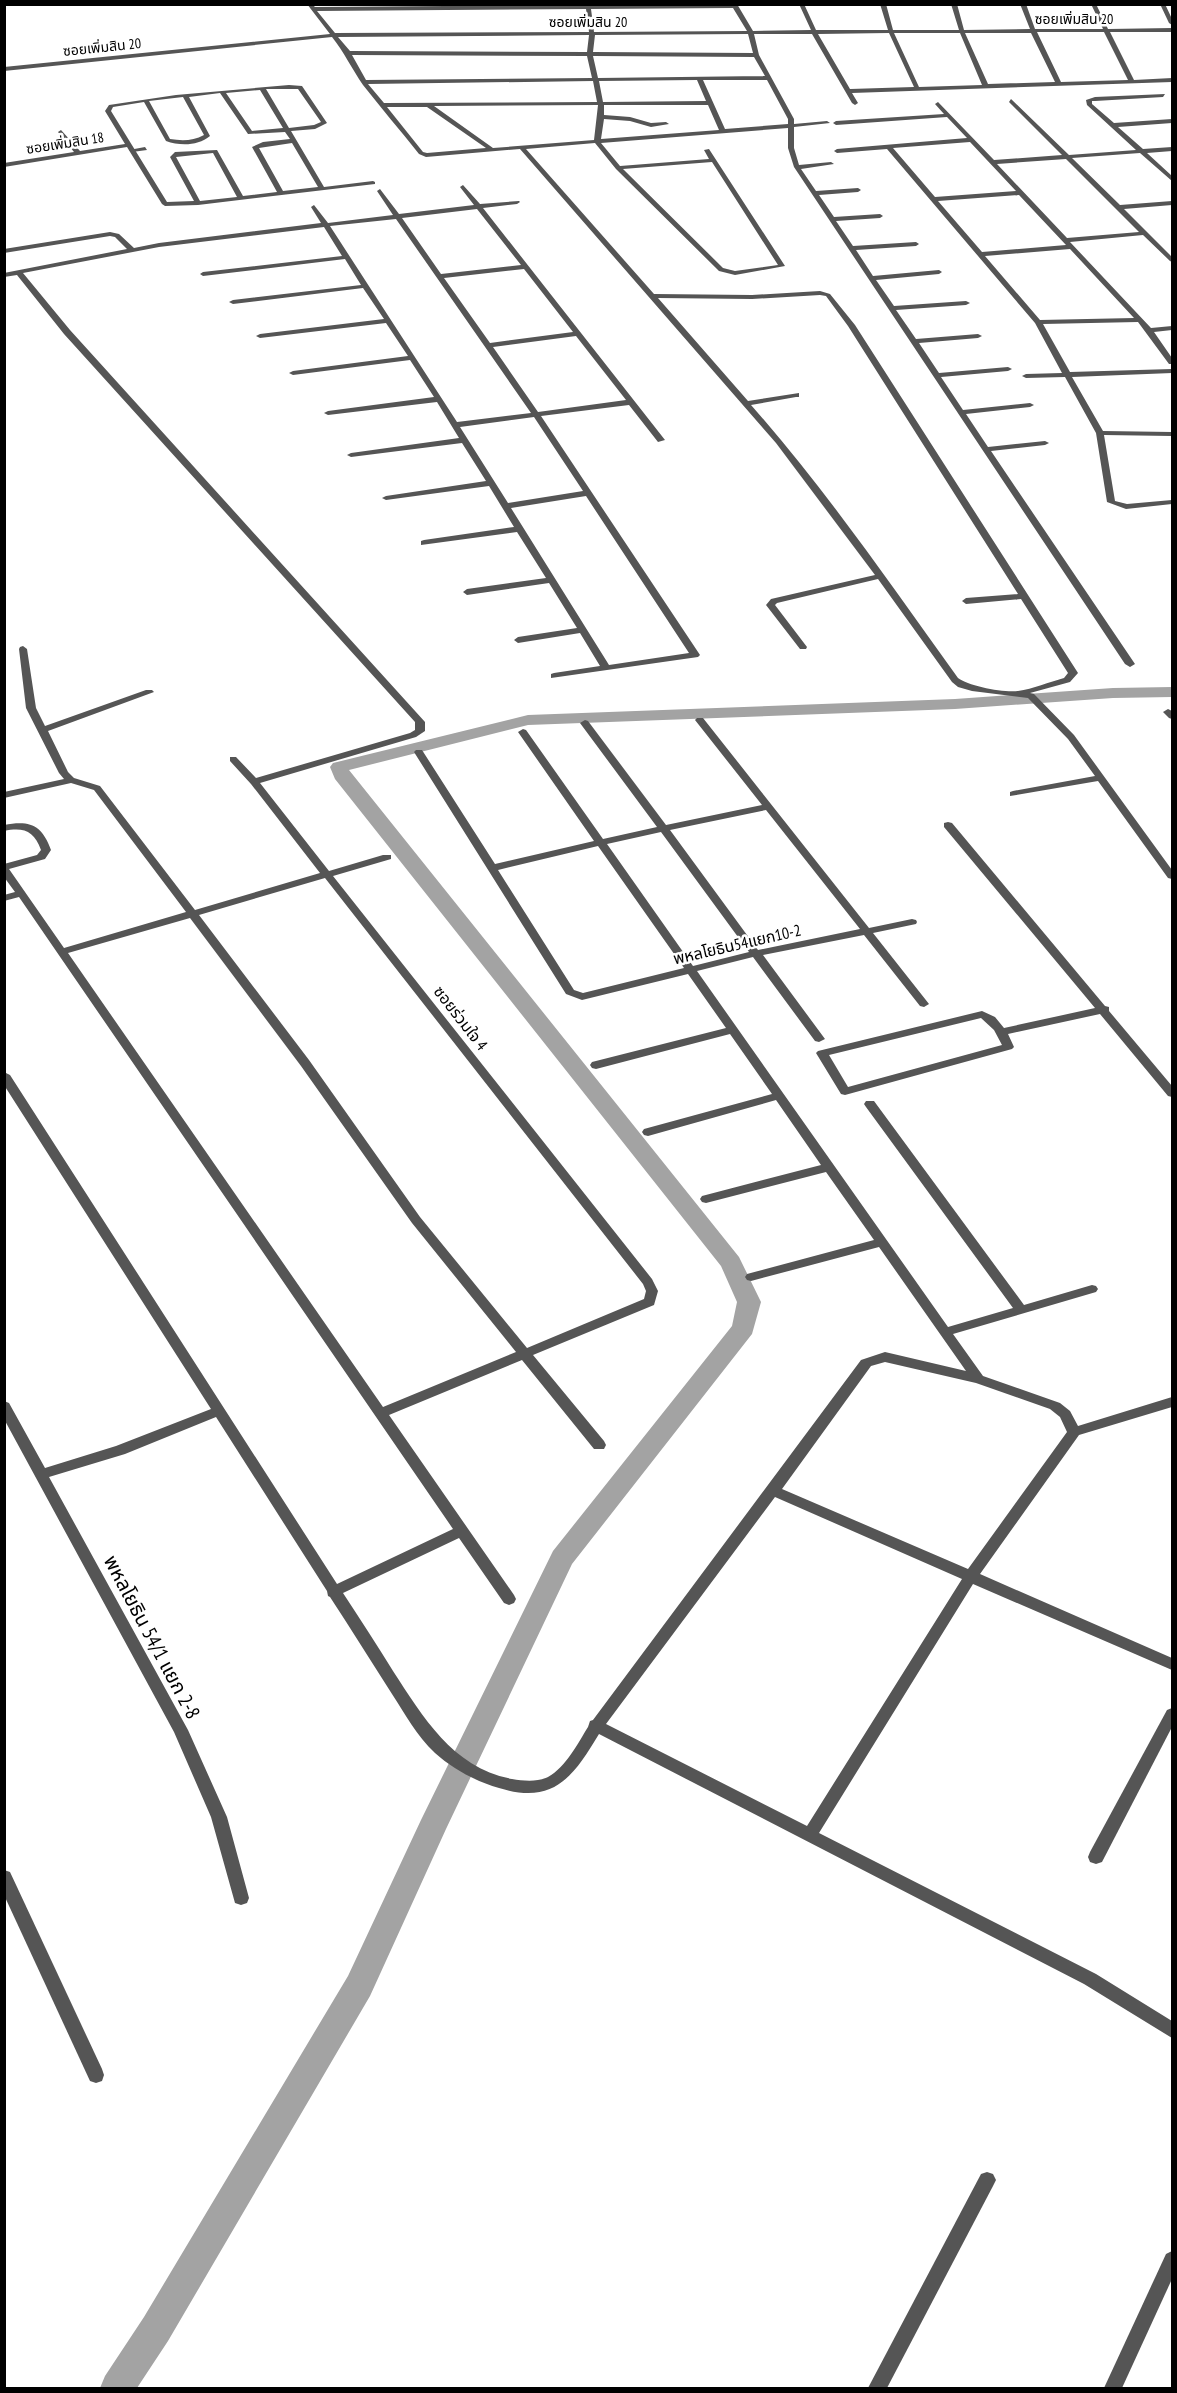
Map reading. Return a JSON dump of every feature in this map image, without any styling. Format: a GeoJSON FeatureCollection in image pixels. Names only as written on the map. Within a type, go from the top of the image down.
{"type":"FeatureCollection","features":[{"type":"Feature","properties":{"kind":"street"},"geometry":{"type":"LineString","coordinates":[[801,4],[814,33],[855,103]]}},
{"type":"Feature","properties":{"kind":"street"},"geometry":{"type":"LineString","coordinates":[[883,4],[891,32],[916,88]]}},
{"type":"Feature","properties":{"kind":"street"},"geometry":{"type":"LineString","coordinates":[[954,4],[962,32],[986,86]]}},
{"type":"Feature","properties":{"kind":"street"},"geometry":{"type":"LineString","coordinates":[[1023,4],[1033,31],[1059,84]]}},
{"type":"Feature","properties":{"kind":"street"},"geometry":{"type":"LineString","coordinates":[[1093,4],[1104,31],[1132,82]]}},
{"type":"Feature","properties":{"kind":"street"},"geometry":{"type":"LineString","coordinates":[[1163,4],[1173,6]]}},
{"type":"Feature","properties":{"kind":"street"},"geometry":{"type":"LineString","coordinates":[[1163,4],[1173,23]]}},
{"type":"Feature","properties":{"kind":"street"},"geometry":{"type":"LineString","coordinates":[[311,7],[734,5],[751,33],[756,55],[792,125],[791,148],[797,167],[1130,664]]}},
{"type":"Feature","properties":{"kind":"street"},"geometry":{"type":"LineString","coordinates":[[588,6],[592,34],[590,55],[601,117],[597,142],[618,168],[721,270],[735,273],[782,266],[707,150]]}},
{"type":"Feature","properties":{"kind":"street"},"geometry":{"type":"LineString","coordinates":[[311,7],[348,52],[364,82],[381,105],[421,153],[434,156],[827,123]]}},
{"type":"Feature","properties":{"kind":"street","name":"ซอยเพิ่มสิน 20"},"geometry":{"type":"LineString","coordinates":[[4,69],[334,35],[1173,30]]}},
{"type":"Feature","properties":{"kind":"street"},"geometry":{"type":"LineString","coordinates":[[348,52],[756,55]]}},
{"type":"Feature","properties":{"kind":"street"},"geometry":{"type":"LineString","coordinates":[[699,78],[723,132]]}},
{"type":"Feature","properties":{"kind":"street"},"geometry":{"type":"LineString","coordinates":[[364,82],[768,78]]}},
{"type":"Feature","properties":{"kind":"street"},"geometry":{"type":"LineString","coordinates":[[848,91],[1173,80]]}},
{"type":"Feature","properties":{"kind":"street"},"geometry":{"type":"LineString","coordinates":[[223,93],[247,132],[315,127],[324,123],[298,86],[186,96],[116,105],[108,109],[165,204],[198,203],[374,183]]}},
{"type":"Feature","properties":{"kind":"street"},"geometry":{"type":"LineString","coordinates":[[262,89],[322,189]]}},
{"type":"Feature","properties":{"kind":"street"},"geometry":{"type":"LineString","coordinates":[[1163,95],[1089,100],[1089,104],[1173,179]]}},
{"type":"Feature","properties":{"kind":"street"},"geometry":{"type":"LineString","coordinates":[[146,101],[168,140],[176,142],[203,139],[207,136],[186,96]]}},
{"type":"Feature","properties":{"kind":"street"},"geometry":{"type":"LineString","coordinates":[[1011,101],[1172,258]]}},
{"type":"Feature","properties":{"kind":"street"},"geometry":{"type":"LineString","coordinates":[[381,105],[709,103]]}},
{"type":"Feature","properties":{"kind":"street"},"geometry":{"type":"LineString","coordinates":[[427,104],[494,151]]}},
{"type":"Feature","properties":{"kind":"street"},"geometry":{"type":"LineString","coordinates":[[938,104],[1140,320],[1173,362]]}},
{"type":"Feature","properties":{"kind":"street"},"geometry":{"type":"LineString","coordinates":[[836,123],[948,114]]}},
{"type":"Feature","properties":{"kind":"street"},"geometry":{"type":"LineString","coordinates":[[601,117],[630,119],[651,125],[666,124]]}},
{"type":"Feature","properties":{"kind":"street"},"geometry":{"type":"LineString","coordinates":[[1113,125],[1173,121]]}},
{"type":"Feature","properties":{"kind":"street"},"geometry":{"type":"LineString","coordinates":[[61,132],[78,153]]}},
{"type":"Feature","properties":{"kind":"street"},"geometry":{"type":"LineString","coordinates":[[837,151],[971,140]]}},
{"type":"Feature","properties":{"kind":"street"},"geometry":{"type":"LineString","coordinates":[[281,194],[255,147],[294,141]]}},
{"type":"Feature","properties":{"kind":"street"},"geometry":{"type":"LineString","coordinates":[[889,147],[1038,322],[1100,433],[1111,502],[1126,507],[1173,502]]}},
{"type":"Feature","properties":{"kind":"street","name":"ซอยเพิ่มสิน 18"},"geometry":{"type":"LineString","coordinates":[[4,165],[78,153],[130,148],[145,149]]}},
{"type":"Feature","properties":{"kind":"street"},"geometry":{"type":"LineString","coordinates":[[522,148],[785,448],[961,685],[1020,693],[1035,700],[1071,737],[1173,876]]}},
{"type":"Feature","properties":{"kind":"street"},"geometry":{"type":"LineString","coordinates":[[992,162],[1173,149]]}},
{"type":"Feature","properties":{"kind":"street"},"geometry":{"type":"LineString","coordinates":[[198,203],[173,157],[175,154],[215,151],[241,198]]}},
{"type":"Feature","properties":{"kind":"street"},"geometry":{"type":"LineString","coordinates":[[618,168],[715,160]]}},
{"type":"Feature","properties":{"kind":"street"},"geometry":{"type":"LineString","coordinates":[[797,167],[831,164]]}},
{"type":"Feature","properties":{"kind":"street"},"geometry":{"type":"LineString","coordinates":[[463,187],[661,440]]}},
{"type":"Feature","properties":{"kind":"street"},"geometry":{"type":"LineString","coordinates":[[816,193],[858,190]]}},
{"type":"Feature","properties":{"kind":"street"},"geometry":{"type":"LineString","coordinates":[[380,191],[537,414],[695,656],[554,676]]}},
{"type":"Feature","properties":{"kind":"street"},"geometry":{"type":"LineString","coordinates":[[933,199],[1022,193]]}},
{"type":"Feature","properties":{"kind":"street"},"geometry":{"type":"LineString","coordinates":[[4,276],[131,249],[517,202]]}},
{"type":"Feature","properties":{"kind":"street"},"geometry":{"type":"LineString","coordinates":[[1121,207],[1173,203]]}},
{"type":"Feature","properties":{"kind":"street"},"geometry":{"type":"LineString","coordinates":[[314,207],[455,424],[606,668]]}},
{"type":"Feature","properties":{"kind":"street"},"geometry":{"type":"LineString","coordinates":[[834,219],[880,216]]}},
{"type":"Feature","properties":{"kind":"street"},"geometry":{"type":"LineString","coordinates":[[1067,240],[1146,233]]}},
{"type":"Feature","properties":{"kind":"street"},"geometry":{"type":"LineString","coordinates":[[4,251],[110,234],[117,235],[131,249]]}},
{"type":"Feature","properties":{"kind":"street"},"geometry":{"type":"LineString","coordinates":[[854,249],[916,244]]}},
{"type":"Feature","properties":{"kind":"street"},"geometry":{"type":"LineString","coordinates":[[980,254],[1073,247]]}},
{"type":"Feature","properties":{"kind":"street"},"geometry":{"type":"LineString","coordinates":[[203,274],[347,257]]}},
{"type":"Feature","properties":{"kind":"street"},"geometry":{"type":"LineString","coordinates":[[440,276],[525,267]]}},
{"type":"Feature","properties":{"kind":"street"},"geometry":{"type":"LineString","coordinates":[[873,278],[939,272]]}},
{"type":"Feature","properties":{"kind":"street"},"geometry":{"type":"LineString","coordinates":[[18,273],[84,351],[420,722],[420,731],[413,735],[254,782]]}},
{"type":"Feature","properties":{"kind":"street"},"geometry":{"type":"LineString","coordinates":[[232,302],[366,286]]}},
{"type":"Feature","properties":{"kind":"street"},"geometry":{"type":"LineString","coordinates":[[653,296],[752,297],[813,293],[828,295],[851,325],[1073,673],[1067,680],[1020,693]]}},
{"type":"Feature","properties":{"kind":"street"},"geometry":{"type":"LineString","coordinates":[[893,308],[966,303]]}},
{"type":"Feature","properties":{"kind":"street"},"geometry":{"type":"LineString","coordinates":[[1038,322],[1140,320]]}},
{"type":"Feature","properties":{"kind":"street"},"geometry":{"type":"LineString","coordinates":[[260,336],[388,321]]}},
{"type":"Feature","properties":{"kind":"street"},"geometry":{"type":"LineString","coordinates":[[1149,330],[1173,328]]}},
{"type":"Feature","properties":{"kind":"street"},"geometry":{"type":"LineString","coordinates":[[488,345],[577,334]]}},
{"type":"Feature","properties":{"kind":"street"},"geometry":{"type":"LineString","coordinates":[[915,341],[978,336]]}},
{"type":"Feature","properties":{"kind":"street"},"geometry":{"type":"LineString","coordinates":[[293,372],[412,358]]}},
{"type":"Feature","properties":{"kind":"street"},"geometry":{"type":"LineString","coordinates":[[938,375],[1008,369]]}},
{"type":"Feature","properties":{"kind":"street"},"geometry":{"type":"LineString","coordinates":[[1026,376],[1173,371]]}},
{"type":"Feature","properties":{"kind":"street"},"geometry":{"type":"LineString","coordinates":[[747,403],[796,395]]}},
{"type":"Feature","properties":{"kind":"street"},"geometry":{"type":"LineString","coordinates":[[328,413],[439,399]]}},
{"type":"Feature","properties":{"kind":"street"},"geometry":{"type":"LineString","coordinates":[[455,424],[631,402]]}},
{"type":"Feature","properties":{"kind":"street"},"geometry":{"type":"LineString","coordinates":[[962,412],[1030,405]]}},
{"type":"Feature","properties":{"kind":"street"},"geometry":{"type":"LineString","coordinates":[[1100,433],[1173,434]]}},
{"type":"Feature","properties":{"kind":"street"},"geometry":{"type":"LineString","coordinates":[[351,455],[464,440]]}},
{"type":"Feature","properties":{"kind":"street"},"geometry":{"type":"LineString","coordinates":[[987,449],[1045,443]]}},
{"type":"Feature","properties":{"kind":"street"},"geometry":{"type":"LineString","coordinates":[[386,498],[491,483]]}},
{"type":"Feature","properties":{"kind":"street"},"geometry":{"type":"LineString","coordinates":[[505,506],[589,493]]}},
{"type":"Feature","properties":{"kind":"street"},"geometry":{"type":"LineString","coordinates":[[424,543],[519,529]]}},
{"type":"Feature","properties":{"kind":"street"},"geometry":{"type":"LineString","coordinates":[[803,647],[770,605],[774,601],[881,576]]}},
{"type":"Feature","properties":{"kind":"street"},"geometry":{"type":"LineString","coordinates":[[467,592],[550,580]]}},
{"type":"Feature","properties":{"kind":"street"},"geometry":{"type":"LineString","coordinates":[[966,601],[1024,596]]}},
{"type":"Feature","properties":{"kind":"street"},"geometry":{"type":"LineString","coordinates":[[518,640],[581,630]]}},
{"type":"Feature","properties":{"kind":"street"},"geometry":{"type":"LineString","coordinates":[[23,649],[31,708],[64,773],[71,780],[97,788],[305,1064],[416,1220],[599,1445]]}},
{"type":"Feature","properties":{"kind":"street"},"geometry":{"type":"LineString","coordinates":[[42,729],[149,692]]}},
{"type":"Feature","properties":{"kind":"street"},"geometry":{"type":"LineString","coordinates":[[700,720],[924,1004]]}},
{"type":"Feature","properties":{"kind":"street"},"geometry":{"type":"LineString","coordinates":[[585,723],[819,1039]]}},
{"type":"Feature","properties":{"kind":"street"},"geometry":{"type":"LineString","coordinates":[[523,732],[978,1379]]}},
{"type":"Feature","properties":{"kind":"street"},"geometry":{"type":"LineString","coordinates":[[419,752],[492,868],[601,842],[768,807]]}},
{"type":"Feature","properties":{"kind":"street","name":"ซอยร่วมใจ 4"},"geometry":{"type":"LineString","coordinates":[[233,759],[254,782],[648,1282],[652,1291],[650,1302],[524,1353]]}},
{"type":"Feature","properties":{"kind":"street"},"geometry":{"type":"LineString","coordinates":[[1013,794],[1101,778]]}},
{"type":"Feature","properties":{"kind":"street"},"geometry":{"type":"LineString","coordinates":[[4,795],[71,780]]}},
{"type":"Feature","properties":{"kind":"street"},"geometry":{"type":"LineString","coordinates":[[4,828],[21,825],[37,830],[46,850],[41,857],[4,868],[509,1599]]}},
{"type":"Feature","properties":{"kind":"street"},"geometry":{"type":"LineString","coordinates":[[948,825],[1105,1009],[1173,1093]]}},
{"type":"Feature","properties":{"kind":"street"},"geometry":{"type":"LineString","coordinates":[[62,952],[387,857]]}},
{"type":"Feature","properties":{"kind":"street","name":"พหลโยธิน54แยก10-2"},"geometry":{"type":"LineString","coordinates":[[492,868],[570,992],[582,997],[754,954],[912,922]]}},
{"type":"Feature","properties":{"kind":"street"},"geometry":{"type":"LineString","coordinates":[[4,898],[20,894]]}},
{"type":"Feature","properties":{"kind":"street"},"geometry":{"type":"LineString","coordinates":[[1001,1032],[1105,1009]]}},
{"type":"Feature","properties":{"kind":"street"},"geometry":{"type":"LineString","coordinates":[[982,1014],[989,1017],[1001,1032],[1008,1047],[845,1091],[822,1053],[982,1014]]}},
{"type":"Feature","properties":{"kind":"street"},"geometry":{"type":"LineString","coordinates":[[596,1065],[733,1030]]}},
{"type":"Feature","properties":{"kind":"street"},"geometry":{"type":"LineString","coordinates":[[4,1075],[333,1593],[420,1725],[441,1750],[482,1776],[512,1786],[531,1788],[551,1784],[566,1772],[595,1725],[774,1491],[867,1363],[885,1358],[978,1379],[1055,1406],[1065,1414],[1074,1432]]}},
{"type":"Feature","properties":{"kind":"street"},"geometry":{"type":"LineString","coordinates":[[648,1132],[780,1096]]}},
{"type":"Feature","properties":{"kind":"street"},"geometry":{"type":"LineString","coordinates":[[870,1104],[1021,1310]]}},
{"type":"Feature","properties":{"kind":"street"},"geometry":{"type":"LineString","coordinates":[[706,1199],[829,1167]]}},
{"type":"Feature","properties":{"kind":"street"},"geometry":{"type":"LineString","coordinates":[[751,1277],[881,1242]]}},
{"type":"Feature","properties":{"kind":"street"},"geometry":{"type":"LineString","coordinates":[[945,1332],[1092,1288]]}},
{"type":"Feature","properties":{"kind":"street"},"geometry":{"type":"LineString","coordinates":[[381,1413],[524,1353]]}},
{"type":"Feature","properties":{"kind":"street"},"geometry":{"type":"LineString","coordinates":[[810,1834],[970,1577],[1074,1432],[1173,1402]]}},
{"type":"Feature","properties":{"kind":"street","name":"พหลโยธิน 54/1 แยก 2-8"},"geometry":{"type":"LineString","coordinates":[[4,1406],[181,1730],[219,1817],[241,1898]]}},
{"type":"Feature","properties":{"kind":"street"},"geometry":{"type":"LineString","coordinates":[[41,1474],[120,1450],[218,1411]]}},
{"type":"Feature","properties":{"kind":"street"},"geometry":{"type":"LineString","coordinates":[[774,1491],[1173,1664]]}},
{"type":"Feature","properties":{"kind":"street"},"geometry":{"type":"LineString","coordinates":[[333,1593],[462,1531]]}},
{"type":"Feature","properties":{"kind":"street"},"geometry":{"type":"LineString","coordinates":[[1096,1857],[1173,1714]]}},
{"type":"Feature","properties":{"kind":"street"},"geometry":{"type":"LineString","coordinates":[[595,1725],[1090,1979],[1173,2030]]}},
{"type":"Feature","properties":{"kind":"street"},"geometry":{"type":"LineString","coordinates":[[4,1877],[96,2075]]}},
{"type":"Feature","properties":{"kind":"street"},"geometry":{"type":"LineString","coordinates":[[877,2388],[987,2180]]}},
{"type":"Feature","properties":{"kind":"street"},"geometry":{"type":"LineString","coordinates":[[1113,2388],[1173,2260]]}},
{"type":"Feature","properties":{"kind":"waterway"},"geometry":{"type":"LineString","coordinates":[[117,2388],[156,2329],[359,1986],[431,1829],[562,1558],[744,1328],[749,1302],[731,1263],[341,775],[339,767],[528,720],[955,704],[1113,693],[1172,692]]}}]}
